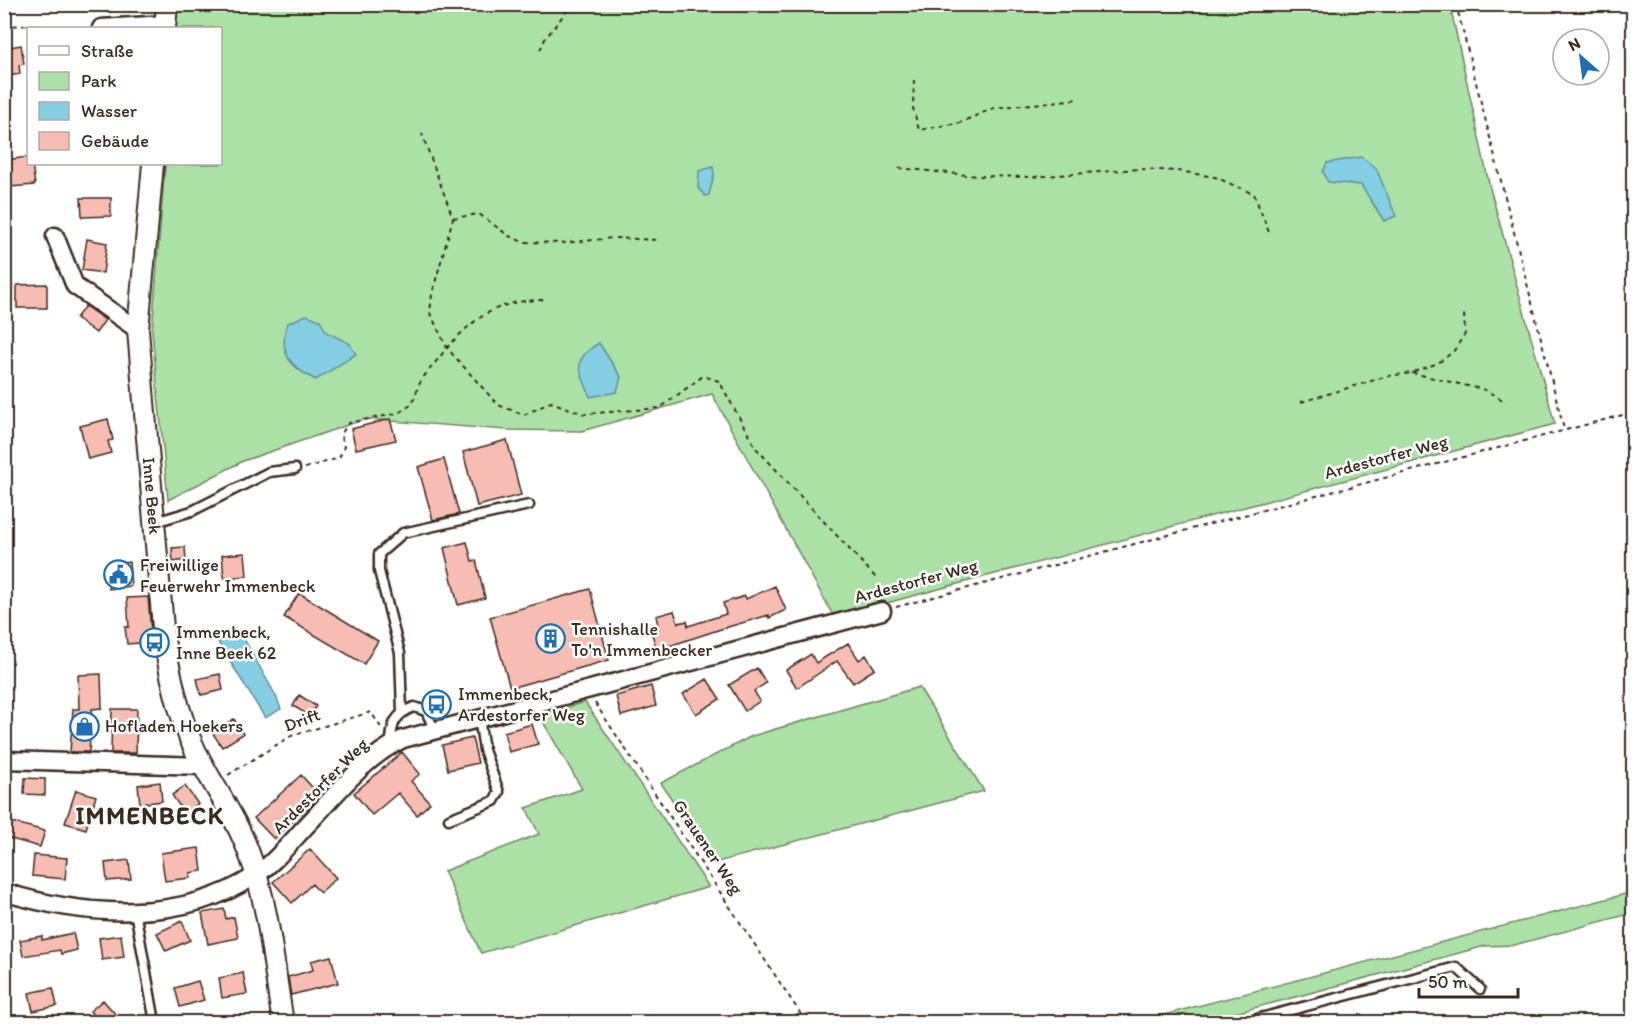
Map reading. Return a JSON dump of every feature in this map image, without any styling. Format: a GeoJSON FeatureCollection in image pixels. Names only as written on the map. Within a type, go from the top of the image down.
{"type":"FeatureCollection","features":[{"type":"Feature","properties":{"kind":"street"},"geometry":{"type":"LineString","coordinates":[[133,27],[165,26],[167,4]]}},
{"type":"Feature","properties":{"kind":"street","name":"Inne Beek"},"geometry":{"type":"LineString","coordinates":[[153,165],[138,330],[164,640],[172,684],[184,724],[203,766],[233,817],[257,874],[282,1023]]}},
{"type":"Feature","properties":{"kind":"street"},"geometry":{"type":"LineString","coordinates":[[55,236],[75,286],[138,330]]}},
{"type":"Feature","properties":{"kind":"street","name":"Ardestorfer Weg"},"geometry":{"type":"LineString","coordinates":[[4,892],[86,911],[135,911],[201,899],[228,890],[257,874],[278,856],[365,763],[391,744],[434,729],[585,688],[882,611]]}},
{"type":"Feature","properties":{"kind":"street"},"geometry":{"type":"LineString","coordinates":[[4,760],[203,766]]}},
{"type":"Feature","properties":{"kind":"lane"},"geometry":{"type":"LineString","coordinates":[[154,522],[192,511],[269,472],[296,469]]}},
{"type":"Feature","properties":{"kind":"lane"},"geometry":{"type":"LineString","coordinates":[[402,712],[400,653],[379,571],[379,554],[403,533],[529,505]]}},
{"type":"Feature","properties":{"kind":"lane"},"geometry":{"type":"LineString","coordinates":[[391,744],[393,721],[402,712],[414,707],[426,711],[434,729]]}},
{"type":"Feature","properties":{"kind":"lane"},"geometry":{"type":"LineString","coordinates":[[449,819],[494,801],[499,792],[484,750],[479,717]]}},
{"type":"Feature","properties":{"kind":"lane"},"geometry":{"type":"LineString","coordinates":[[135,911],[155,1023]]}},
{"type":"Feature","properties":{"kind":"lane"},"geometry":{"type":"LineString","coordinates":[[1245,1023],[1456,967],[1480,989]]}},
{"type":"Feature","properties":{"kind":"path"},"geometry":{"type":"LineString","coordinates":[[540,50],[545,39],[572,4]]}},
{"type":"Feature","properties":{"kind":"path"},"geometry":{"type":"LineString","coordinates":[[1456,4],[1564,429]]}},
{"type":"Feature","properties":{"kind":"path"},"geometry":{"type":"LineString","coordinates":[[4,26],[34,25],[37,27]]}},
{"type":"Feature","properties":{"kind":"path"},"geometry":{"type":"LineString","coordinates":[[914,80],[913,108],[919,130],[959,123],[994,108],[1079,99]]}},
{"type":"Feature","properties":{"kind":"path"},"geometry":{"type":"LineString","coordinates":[[422,134],[444,188],[453,218],[434,284],[430,312],[447,348],[498,405],[524,415],[551,402],[584,414],[660,408],[703,376],[719,381],[756,448],[876,578]]}},
{"type":"Feature","properties":{"kind":"path"},"geometry":{"type":"LineString","coordinates":[[899,168],[977,176],[1032,177],[1139,169],[1215,177],[1254,194],[1270,235]]}},
{"type":"Feature","properties":{"kind":"path"},"geometry":{"type":"LineString","coordinates":[[453,218],[479,214],[509,236],[523,242],[564,243],[613,238],[659,240]]}},
{"type":"Feature","properties":{"kind":"path"},"geometry":{"type":"LineString","coordinates":[[305,468],[339,458],[344,447],[341,434],[349,423],[399,413],[412,404],[421,380],[447,348],[477,317],[488,310],[520,300],[543,300]]}},
{"type":"Feature","properties":{"kind":"path"},"geometry":{"type":"LineString","coordinates":[[1301,402],[1388,375],[1411,373],[1438,363],[1453,352],[1465,334],[1464,313]]}},
{"type":"Feature","properties":{"kind":"path"},"geometry":{"type":"LineString","coordinates":[[1411,373],[1485,390],[1506,402]]}},
{"type":"Feature","properties":{"kind":"path","name":"Ardestorfer Weg"},"geometry":{"type":"LineString","coordinates":[[882,611],[1634,411]]}},
{"type":"Feature","properties":{"kind":"path","name":"Grauener Weg"},"geometry":{"type":"LineString","coordinates":[[585,688],[806,1023]]}},
{"type":"Feature","properties":{"kind":"path","name":"Drift"},"geometry":{"type":"LineString","coordinates":[[214,784],[291,736],[370,712],[391,744]]}},
{"type":"Feature","properties":{"kind":"green space"},"geometry":{"type":"Polygon","coordinates":[[[177,5],[1450,5],[1490,188],[1555,424],[834,617],[712,394],[582,431],[507,430],[365,419],[243,461],[168,500],[152,331],[165,165],[222,165],[222,27],[175,27],[177,5]]]}},
{"type":"Feature","properties":{"kind":"green space"},"geometry":{"type":"Polygon","coordinates":[[[919,687],[984,791],[714,863],[661,783],[752,736],[919,687]]]}},
{"type":"Feature","properties":{"kind":"green space"},"geometry":{"type":"Polygon","coordinates":[[[585,702],[709,887],[481,953],[444,871],[539,834],[526,808],[582,789],[539,715],[585,702]]]}},
{"type":"Feature","properties":{"kind":"green space"},"geometry":{"type":"Polygon","coordinates":[[[1633,892],[1633,913],[1514,945],[1485,946],[1202,1022],[1137,1022],[1633,892]]]}},
{"type":"Feature","properties":{"kind":"water"},"geometry":{"type":"Polygon","coordinates":[[[1361,157],[1376,168],[1396,216],[1384,221],[1361,185],[1328,182],[1323,172],[1327,163],[1361,157]]]}},
{"type":"Feature","properties":{"kind":"water"},"geometry":{"type":"Polygon","coordinates":[[[713,167],[714,175],[709,195],[705,196],[698,188],[699,171],[713,167]]]}},
{"type":"Feature","properties":{"kind":"water"},"geometry":{"type":"Polygon","coordinates":[[[306,315],[320,320],[326,332],[349,343],[356,354],[316,380],[293,365],[285,351],[284,343],[288,323],[306,315]]]}},
{"type":"Feature","properties":{"kind":"water"},"geometry":{"type":"Polygon","coordinates":[[[599,343],[621,377],[617,392],[590,397],[581,372],[581,360],[590,349],[599,343]]]}},
{"type":"Feature","properties":{"kind":"water"},"geometry":{"type":"Polygon","coordinates":[[[239,630],[281,709],[265,718],[218,642],[239,630]]]}},
{"type":"Feature","properties":{"kind":"building"},"geometry":{"type":"Polygon","coordinates":[[[21,45],[24,64],[19,65],[20,74],[4,77],[4,48],[21,45]]]}},
{"type":"Feature","properties":{"kind":"building"},"geometry":{"type":"Polygon","coordinates":[[[27,157],[27,165],[32,165],[35,185],[9,187],[6,160],[27,157]]]}},
{"type":"Feature","properties":{"kind":"building"},"geometry":{"type":"Polygon","coordinates":[[[81,198],[111,198],[111,216],[82,217],[81,198]]]}},
{"type":"Feature","properties":{"kind":"building"},"geometry":{"type":"Polygon","coordinates":[[[87,239],[107,243],[103,273],[82,270],[87,239]]]}},
{"type":"Feature","properties":{"kind":"building"},"geometry":{"type":"Polygon","coordinates":[[[47,284],[47,308],[17,308],[17,285],[47,284]]]}},
{"type":"Feature","properties":{"kind":"building"},"geometry":{"type":"Polygon","coordinates":[[[85,306],[105,320],[96,333],[76,318],[85,306]]]}},
{"type":"Feature","properties":{"kind":"building"},"geometry":{"type":"Polygon","coordinates":[[[108,419],[113,440],[108,441],[111,453],[88,459],[80,426],[108,419]]]}},
{"type":"Feature","properties":{"kind":"building"},"geometry":{"type":"Polygon","coordinates":[[[390,419],[396,440],[356,449],[351,429],[390,419]]]}},
{"type":"Feature","properties":{"kind":"building"},"geometry":{"type":"Polygon","coordinates":[[[507,440],[521,495],[477,506],[463,452],[507,440]]]}},
{"type":"Feature","properties":{"kind":"building"},"geometry":{"type":"Polygon","coordinates":[[[444,459],[459,514],[433,520],[418,467],[444,459]]]}},
{"type":"Feature","properties":{"kind":"building"},"geometry":{"type":"Polygon","coordinates":[[[467,542],[472,561],[476,560],[485,598],[458,605],[444,548],[467,542]]]}},
{"type":"Feature","properties":{"kind":"building"},"geometry":{"type":"Polygon","coordinates":[[[185,547],[186,560],[173,562],[172,548],[185,547]]]}},
{"type":"Feature","properties":{"kind":"building"},"geometry":{"type":"Polygon","coordinates":[[[245,553],[247,576],[224,578],[222,555],[245,553]]]}},
{"type":"Feature","properties":{"kind":"building","name":"Freiwillige Feuerwehr Immenbeck"},"geometry":{"type":"Polygon","coordinates":[[[129,562],[131,586],[109,589],[106,565],[129,562]]]}},
{"type":"Feature","properties":{"kind":"building"},"geometry":{"type":"Polygon","coordinates":[[[775,586],[786,610],[769,618],[769,615],[657,650],[651,631],[659,629],[656,616],[674,611],[678,623],[687,621],[688,626],[726,614],[723,603],[745,596],[746,599],[775,586]]]}},
{"type":"Feature","properties":{"kind":"building","name":"Tennishalle To'n Immenbecker"},"geometry":{"type":"Polygon","coordinates":[[[590,589],[609,660],[510,688],[490,617],[590,589]]]}},
{"type":"Feature","properties":{"kind":"building"},"geometry":{"type":"Polygon","coordinates":[[[299,593],[378,641],[364,664],[284,617],[299,593]]]}},
{"type":"Feature","properties":{"kind":"building"},"geometry":{"type":"Polygon","coordinates":[[[148,597],[152,642],[127,644],[125,627],[129,627],[127,598],[148,597]]]}},
{"type":"Feature","properties":{"kind":"building"},"geometry":{"type":"Polygon","coordinates":[[[848,643],[859,660],[866,655],[875,669],[853,683],[837,661],[797,688],[786,670],[811,654],[816,663],[848,643]]]}},
{"type":"Feature","properties":{"kind":"building"},"geometry":{"type":"Polygon","coordinates":[[[757,668],[766,683],[754,691],[760,701],[745,711],[729,685],[757,668]]]}},
{"type":"Feature","properties":{"kind":"building"},"geometry":{"type":"Polygon","coordinates":[[[101,674],[102,708],[92,709],[89,752],[70,752],[73,709],[79,709],[78,675],[101,674]]]}},
{"type":"Feature","properties":{"kind":"building"},"geometry":{"type":"Polygon","coordinates":[[[220,674],[223,690],[201,695],[197,679],[220,674]]]}},
{"type":"Feature","properties":{"kind":"building"},"geometry":{"type":"Polygon","coordinates":[[[707,679],[720,699],[696,714],[683,694],[707,679]]]}},
{"type":"Feature","properties":{"kind":"building"},"geometry":{"type":"Polygon","coordinates":[[[651,686],[656,706],[621,716],[616,696],[651,686]]]}},
{"type":"Feature","properties":{"kind":"building"},"geometry":{"type":"Polygon","coordinates":[[[299,695],[316,706],[310,716],[293,706],[299,695]]]}},
{"type":"Feature","properties":{"kind":"building"},"geometry":{"type":"Polygon","coordinates":[[[112,709],[137,709],[136,753],[111,753],[112,709]]]}},
{"type":"Feature","properties":{"kind":"building"},"geometry":{"type":"Polygon","coordinates":[[[234,719],[243,734],[222,747],[212,732],[234,719]]]}},
{"type":"Feature","properties":{"kind":"building"},"geometry":{"type":"Polygon","coordinates":[[[532,724],[538,744],[509,752],[504,732],[532,724]]]}},
{"type":"Feature","properties":{"kind":"building"},"geometry":{"type":"Polygon","coordinates":[[[472,738],[478,763],[448,770],[442,745],[472,738]]]}},
{"type":"Feature","properties":{"kind":"building"},"geometry":{"type":"Polygon","coordinates":[[[402,752],[420,774],[411,781],[430,803],[417,815],[398,793],[372,815],[354,793],[402,752]]]}},
{"type":"Feature","properties":{"kind":"building"},"geometry":{"type":"Polygon","coordinates":[[[301,775],[320,796],[274,839],[254,818],[301,775]]]}},
{"type":"Feature","properties":{"kind":"building"},"geometry":{"type":"Polygon","coordinates":[[[25,778],[45,779],[45,795],[24,794],[25,778]]]}},
{"type":"Feature","properties":{"kind":"building"},"geometry":{"type":"Polygon","coordinates":[[[160,782],[162,801],[140,804],[138,785],[160,782]]]}},
{"type":"Feature","properties":{"kind":"building"},"geometry":{"type":"Polygon","coordinates":[[[185,786],[198,804],[184,813],[172,795],[185,786]]]}},
{"type":"Feature","properties":{"kind":"building"},"geometry":{"type":"Polygon","coordinates":[[[76,790],[96,796],[86,829],[65,823],[76,790]]]}},
{"type":"Feature","properties":{"kind":"building"},"geometry":{"type":"Polygon","coordinates":[[[4,820],[45,831],[40,847],[4,837],[4,820]]]}},
{"type":"Feature","properties":{"kind":"building"},"geometry":{"type":"Polygon","coordinates":[[[199,848],[202,871],[190,873],[190,878],[165,881],[161,853],[199,848]]]}},
{"type":"Feature","properties":{"kind":"building"},"geometry":{"type":"Polygon","coordinates":[[[310,849],[336,878],[320,893],[312,884],[292,903],[273,882],[310,849]]]}},
{"type":"Feature","properties":{"kind":"building"},"geometry":{"type":"Polygon","coordinates":[[[34,855],[67,858],[65,879],[32,876],[34,855]]]}},
{"type":"Feature","properties":{"kind":"building"},"geometry":{"type":"Polygon","coordinates":[[[129,860],[131,879],[107,881],[105,863],[129,860]]]}},
{"type":"Feature","properties":{"kind":"building"},"geometry":{"type":"Polygon","coordinates":[[[224,909],[226,919],[234,917],[238,938],[208,944],[202,913],[224,909]]]}},
{"type":"Feature","properties":{"kind":"building"},"geometry":{"type":"Polygon","coordinates":[[[182,921],[190,940],[166,951],[157,933],[182,921]]]}},
{"type":"Feature","properties":{"kind":"building"},"geometry":{"type":"Polygon","coordinates":[[[73,933],[77,950],[61,954],[60,950],[23,956],[20,940],[42,936],[42,940],[73,933]]]}},
{"type":"Feature","properties":{"kind":"building"},"geometry":{"type":"Polygon","coordinates":[[[121,935],[124,957],[102,960],[99,938],[121,935]]]}},
{"type":"Feature","properties":{"kind":"building"},"geometry":{"type":"Polygon","coordinates":[[[331,956],[338,983],[291,995],[288,977],[313,970],[311,961],[331,956]]]}},
{"type":"Feature","properties":{"kind":"building"},"geometry":{"type":"Polygon","coordinates":[[[243,973],[247,994],[222,998],[219,978],[243,973]]]}},
{"type":"Feature","properties":{"kind":"building"},"geometry":{"type":"Polygon","coordinates":[[[198,981],[204,1000],[180,1007],[175,988],[198,981]]]}},
{"type":"Feature","properties":{"kind":"building"},"geometry":{"type":"Polygon","coordinates":[[[53,988],[57,1006],[33,1011],[29,993],[53,988]]]}},
{"type":"Feature","properties":{"kind":"building"},"geometry":{"type":"Polygon","coordinates":[[[103,1000],[117,1016],[109,1023],[99,1023],[90,1011],[103,1000]]]}},
{"type":"Feature","properties":{"kind":"place","name":"Freiwillige Feuerwehr Immenbeck"},"geometry":{"type":"Point","coordinates":[119,575]}},
{"type":"Feature","properties":{"kind":"place","name":"Tennishalle To'n Immenbecker"},"geometry":{"type":"Point","coordinates":[550,639]}},
{"type":"Feature","properties":{"kind":"place","name":"Immenbeck, Inne Beek 62"},"geometry":{"type":"Point","coordinates":[155,642]}},
{"type":"Feature","properties":{"kind":"place","name":"Immenbeck, Ardestorfer Weg"},"geometry":{"type":"Point","coordinates":[437,704]}},
{"type":"Feature","properties":{"kind":"place","name":"Hofladen Hoekers"},"geometry":{"type":"Point","coordinates":[84,726]}},
{"type":"Feature","properties":{"kind":"district","name":"IMMENBECK"},"geometry":{"type":"Point","coordinates":[150,816]}}]}
